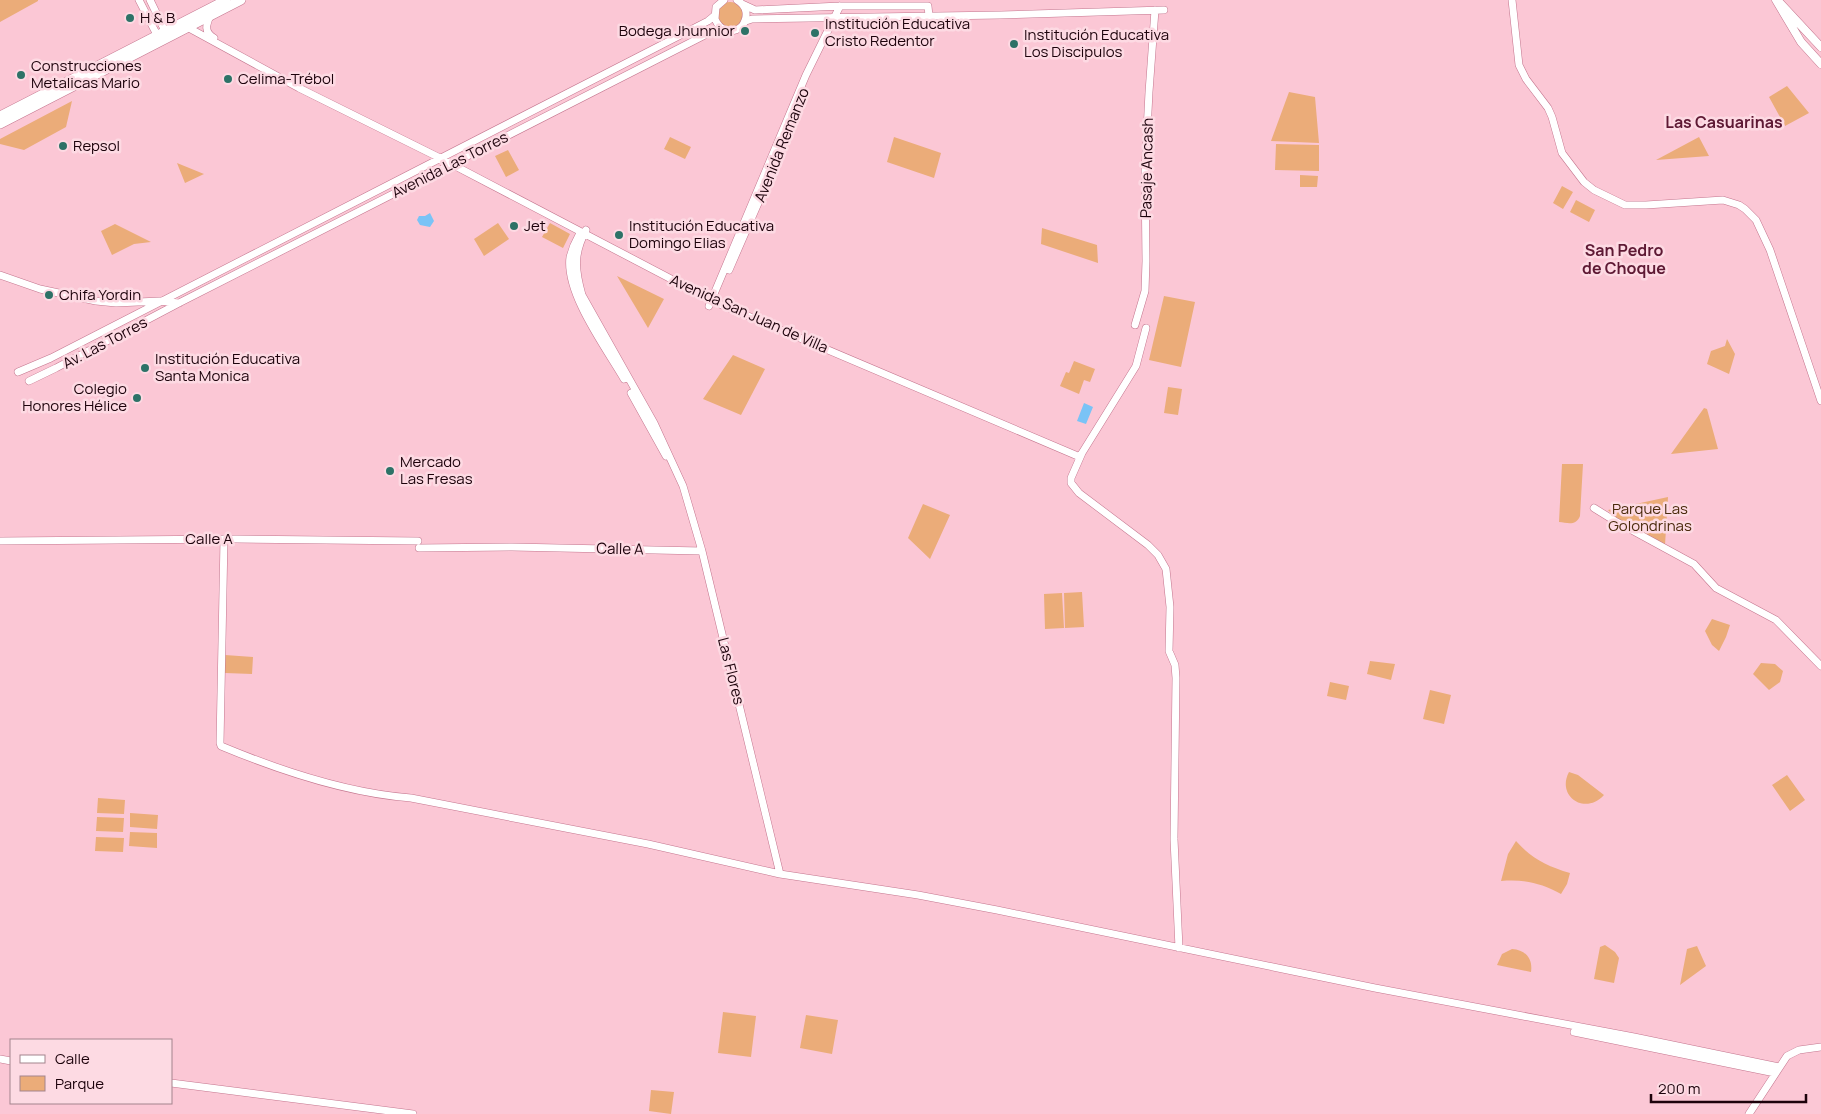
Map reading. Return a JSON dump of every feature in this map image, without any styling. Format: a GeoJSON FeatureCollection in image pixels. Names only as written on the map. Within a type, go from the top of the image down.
{"type":"FeatureCollection","features":[{"type":"Feature","properties":{"kind":"highway"},"geometry":{"type":"LineString","coordinates":[[0,124],[241,0]]}},
{"type":"Feature","properties":{"kind":"highway"},"geometry":{"type":"LineString","coordinates":[[0,116],[223,1]]}},
{"type":"Feature","properties":{"kind":"main road"},"geometry":{"type":"LineString","coordinates":[[1777,0],[1821,47]]}},
{"type":"Feature","properties":{"kind":"main road"},"geometry":{"type":"LineString","coordinates":[[1777,0],[1801,42],[1821,64]]}},
{"type":"Feature","properties":{"kind":"street"},"geometry":{"type":"LineString","coordinates":[[139,0],[161,33]]}},
{"type":"Feature","properties":{"kind":"street"},"geometry":{"type":"LineString","coordinates":[[150,0],[161,33]]}},
{"type":"Feature","properties":{"kind":"street"},"geometry":{"type":"LineString","coordinates":[[722,29],[717,25],[714,16],[716,7],[724,0]]}},
{"type":"Feature","properties":{"kind":"street"},"geometry":{"type":"LineString","coordinates":[[1512,0],[1519,65],[1526,79],[1548,108],[1562,153],[1584,182],[1594,190],[1625,205],[1723,200],[1739,205],[1756,220],[1770,250],[1821,401]]}},
{"type":"Feature","properties":{"kind":"street"},"geometry":{"type":"LineString","coordinates":[[740,2],[755,10],[840,6],[928,6],[929,16]]}},
{"type":"Feature","properties":{"kind":"street"},"geometry":{"type":"LineString","coordinates":[[740,2],[746,10],[746,21],[752,19],[1164,10]]}},
{"type":"Feature","properties":{"kind":"street","name":"Avenida Remanzo"},"geometry":{"type":"LineString","coordinates":[[714,299],[772,172],[810,69],[840,6]]}},
{"type":"Feature","properties":{"kind":"street","name":"Pasaje Ancash"},"geometry":{"type":"LineString","coordinates":[[1134,325],[1144,291],[1146,261],[1145,171],[1155,10]]}},
{"type":"Feature","properties":{"kind":"street","name":"Avenida San Juan de Villa"},"geometry":{"type":"LineString","coordinates":[[211,15],[206,30],[212,37],[300,85],[714,299],[1081,455]]}},
{"type":"Feature","properties":{"kind":"street","name":"Avenida Las Torres"},"geometry":{"type":"LineString","coordinates":[[160,301],[708,21],[714,16]]}},
{"type":"Feature","properties":{"kind":"street","name":"Avenida Las Torres"},"geometry":{"type":"LineString","coordinates":[[180,303],[703,36],[722,29],[728,31],[736,30],[746,21]]}},
{"type":"Feature","properties":{"kind":"street","name":"Avenida San Juan de Villa"},"geometry":{"type":"LineString","coordinates":[[187,27],[307,92],[442,157]]}},
{"type":"Feature","properties":{"kind":"street","name":"Las Flores"},"geometry":{"type":"LineString","coordinates":[[583,231],[574,244],[570,258],[571,277],[577,297],[671,466],[676,470],[683,486],[702,551],[780,874]]}},
{"type":"Feature","properties":{"kind":"street"},"geometry":{"type":"LineString","coordinates":[[0,275],[40,289],[96,301],[124,304],[160,301],[180,303]]}},
{"type":"Feature","properties":{"kind":"street","name":"Av. Las Torres"},"geometry":{"type":"LineString","coordinates":[[18,372],[51,358],[160,301]]}},
{"type":"Feature","properties":{"kind":"street","name":"Av. Las Torres"},"geometry":{"type":"LineString","coordinates":[[29,380],[56,368],[180,303]]}},
{"type":"Feature","properties":{"kind":"street"},"geometry":{"type":"LineString","coordinates":[[1146,328],[1136,366],[1081,455],[1071,478],[1079,493],[1148,545],[1158,555],[1166,569],[1170,607],[1169,651],[1175,665],[1176,678],[1174,839],[1179,948]]}},
{"type":"Feature","properties":{"kind":"street"},"geometry":{"type":"LineString","coordinates":[[1594,508],[1615,522],[1694,564],[1716,588],[1776,620],[1821,666]]}},
{"type":"Feature","properties":{"kind":"street"},"geometry":{"type":"LineString","coordinates":[[224,539],[221,746],[257,761],[349,788],[523,819],[574,831],[678,850],[780,874],[997,910],[1777,1070]]}},
{"type":"Feature","properties":{"kind":"street","name":"Calle A"},"geometry":{"type":"LineString","coordinates":[[0,541],[224,539],[702,551]]}},
{"type":"Feature","properties":{"kind":"street"},"geometry":{"type":"LineString","coordinates":[[1574,1032],[1777,1070]]}},
{"type":"Feature","properties":{"kind":"street"},"geometry":{"type":"LineString","coordinates":[[1749,1114],[1787,1056],[1792,1052],[1821,1047]]}},
{"type":"Feature","properties":{"kind":"street"},"geometry":{"type":"LineString","coordinates":[[172,1083],[413,1114]]}},
{"type":"Feature","properties":{"kind":"green space"},"geometry":{"type":"Polygon","coordinates":[[[0,0],[38,0],[38,1],[0,22],[0,0]]]}},
{"type":"Feature","properties":{"kind":"green space"},"geometry":{"type":"Polygon","coordinates":[[[730,2],[739,6],[743,15],[739,24],[730,28],[721,24],[717,15],[721,6],[730,2]]]}},
{"type":"Feature","properties":{"kind":"green space"},"geometry":{"type":"Polygon","coordinates":[[[1787,86],[1809,113],[1785,126],[1769,97],[1787,86]]]}},
{"type":"Feature","properties":{"kind":"green space"},"geometry":{"type":"Polygon","coordinates":[[[1289,92],[1315,97],[1319,143],[1271,141],[1289,92]]]}},
{"type":"Feature","properties":{"kind":"green space"},"geometry":{"type":"Polygon","coordinates":[[[72,101],[66,127],[24,150],[0,144],[0,139],[72,101]]]}},
{"type":"Feature","properties":{"kind":"green space"},"geometry":{"type":"Polygon","coordinates":[[[670,137],[691,147],[685,159],[664,149],[670,137]]]}},
{"type":"Feature","properties":{"kind":"green space"},"geometry":{"type":"Polygon","coordinates":[[[894,137],[941,153],[934,178],[887,162],[894,137]]]}},
{"type":"Feature","properties":{"kind":"green space"},"geometry":{"type":"Polygon","coordinates":[[[1699,137],[1709,156],[1656,160],[1699,137]]]}},
{"type":"Feature","properties":{"kind":"green space"},"geometry":{"type":"Polygon","coordinates":[[[1276,144],[1319,145],[1319,171],[1275,170],[1276,144]]]}},
{"type":"Feature","properties":{"kind":"green space"},"geometry":{"type":"Polygon","coordinates":[[[508,150],[519,170],[506,177],[495,156],[508,150]]]}},
{"type":"Feature","properties":{"kind":"green space"},"geometry":{"type":"Polygon","coordinates":[[[177,163],[204,174],[185,183],[177,163]]]}},
{"type":"Feature","properties":{"kind":"green space"},"geometry":{"type":"Polygon","coordinates":[[[1300,175],[1318,176],[1317,187],[1300,187],[1300,175]]]}},
{"type":"Feature","properties":{"kind":"green space"},"geometry":{"type":"Polygon","coordinates":[[[1562,186],[1573,192],[1563,209],[1553,203],[1562,186]]]}},
{"type":"Feature","properties":{"kind":"green space"},"geometry":{"type":"Polygon","coordinates":[[[1576,200],[1595,210],[1589,222],[1570,212],[1576,200]]]}},
{"type":"Feature","properties":{"kind":"green space"},"geometry":{"type":"Polygon","coordinates":[[[498,223],[509,239],[484,256],[474,239],[498,223]]]}},
{"type":"Feature","properties":{"kind":"green space"},"geometry":{"type":"Polygon","coordinates":[[[550,223],[570,234],[563,248],[542,237],[550,223]]]}},
{"type":"Feature","properties":{"kind":"green space"},"geometry":{"type":"Polygon","coordinates":[[[115,224],[151,242],[134,244],[112,255],[101,231],[115,224]]]}},
{"type":"Feature","properties":{"kind":"green space"},"geometry":{"type":"Polygon","coordinates":[[[1042,228],[1097,245],[1098,263],[1041,244],[1042,228]]]}},
{"type":"Feature","properties":{"kind":"green space"},"geometry":{"type":"Polygon","coordinates":[[[617,276],[664,299],[648,328],[617,276]]]}},
{"type":"Feature","properties":{"kind":"green space"},"geometry":{"type":"Polygon","coordinates":[[[1164,296],[1195,302],[1181,367],[1149,360],[1164,296]]]}},
{"type":"Feature","properties":{"kind":"green space"},"geometry":{"type":"Polygon","coordinates":[[[1727,339],[1735,354],[1729,374],[1707,364],[1711,351],[1725,346],[1727,339]]]}},
{"type":"Feature","properties":{"kind":"green space"},"geometry":{"type":"Polygon","coordinates":[[[733,355],[765,369],[741,415],[703,399],[733,355]]]}},
{"type":"Feature","properties":{"kind":"green space"},"geometry":{"type":"Polygon","coordinates":[[[1074,361],[1095,369],[1090,382],[1084,380],[1079,394],[1060,386],[1066,372],[1069,373],[1074,361]]]}},
{"type":"Feature","properties":{"kind":"green space"},"geometry":{"type":"Polygon","coordinates":[[[1168,387],[1182,389],[1178,415],[1164,413],[1168,387]]]}},
{"type":"Feature","properties":{"kind":"green space"},"geometry":{"type":"Polygon","coordinates":[[[1704,408],[1707,409],[1718,449],[1671,454],[1704,408]]]}},
{"type":"Feature","properties":{"kind":"green space"},"geometry":{"type":"Polygon","coordinates":[[[1562,464],[1583,464],[1580,516],[1571,523],[1559,522],[1562,464]]]}},
{"type":"Feature","properties":{"kind":"green space","name":"Parque Las Golondrinas"},"geometry":{"type":"Polygon","coordinates":[[[1668,497],[1665,545],[1616,518],[1608,510],[1668,497]]]}},
{"type":"Feature","properties":{"kind":"green space"},"geometry":{"type":"Polygon","coordinates":[[[923,504],[950,515],[930,559],[908,538],[923,504]]]}},
{"type":"Feature","properties":{"kind":"green space"},"geometry":{"type":"Polygon","coordinates":[[[1082,592],[1084,627],[1065,628],[1064,593],[1082,592]]]}},
{"type":"Feature","properties":{"kind":"green space"},"geometry":{"type":"Polygon","coordinates":[[[1062,593],[1064,628],[1045,629],[1044,594],[1062,593]]]}},
{"type":"Feature","properties":{"kind":"green space"},"geometry":{"type":"Polygon","coordinates":[[[1712,619],[1730,625],[1719,651],[1712,645],[1705,631],[1712,619]]]}},
{"type":"Feature","properties":{"kind":"green space"},"geometry":{"type":"Polygon","coordinates":[[[225,655],[253,657],[252,674],[225,673],[225,655]]]}},
{"type":"Feature","properties":{"kind":"green space"},"geometry":{"type":"Polygon","coordinates":[[[1370,661],[1395,664],[1391,680],[1367,674],[1370,661]]]}},
{"type":"Feature","properties":{"kind":"green space"},"geometry":{"type":"Polygon","coordinates":[[[1761,663],[1775,664],[1783,671],[1780,682],[1769,690],[1753,674],[1761,663]]]}},
{"type":"Feature","properties":{"kind":"green space"},"geometry":{"type":"Polygon","coordinates":[[[1330,682],[1349,686],[1346,700],[1327,696],[1330,682]]]}},
{"type":"Feature","properties":{"kind":"green space"},"geometry":{"type":"Polygon","coordinates":[[[1430,690],[1451,695],[1444,724],[1423,719],[1430,690]]]}},
{"type":"Feature","properties":{"kind":"green space"},"geometry":{"type":"Polygon","coordinates":[[[1569,772],[1578,775],[1604,795],[1597,801],[1589,804],[1574,800],[1566,789],[1569,772]]]}},
{"type":"Feature","properties":{"kind":"green space"},"geometry":{"type":"Polygon","coordinates":[[[1787,775],[1805,800],[1790,811],[1772,785],[1787,775]]]}},
{"type":"Feature","properties":{"kind":"green space"},"geometry":{"type":"Polygon","coordinates":[[[98,798],[125,800],[124,814],[97,813],[98,798]]]}},
{"type":"Feature","properties":{"kind":"green space"},"geometry":{"type":"Polygon","coordinates":[[[130,813],[158,815],[157,829],[130,827],[130,813]]]}},
{"type":"Feature","properties":{"kind":"green space"},"geometry":{"type":"Polygon","coordinates":[[[97,817],[124,818],[123,832],[96,831],[97,817]]]}},
{"type":"Feature","properties":{"kind":"green space"},"geometry":{"type":"Polygon","coordinates":[[[130,832],[157,833],[157,848],[129,846],[130,832]]]}},
{"type":"Feature","properties":{"kind":"green space"},"geometry":{"type":"Polygon","coordinates":[[[96,837],[124,838],[123,852],[95,851],[96,837]]]}},
{"type":"Feature","properties":{"kind":"green space"},"geometry":{"type":"Polygon","coordinates":[[[1516,841],[1528,853],[1540,861],[1570,873],[1567,884],[1561,894],[1532,883],[1501,881],[1508,854],[1516,841]]]}},
{"type":"Feature","properties":{"kind":"green space"},"geometry":{"type":"Polygon","coordinates":[[[1605,945],[1615,952],[1619,958],[1614,983],[1594,979],[1600,947],[1605,945]]]}},
{"type":"Feature","properties":{"kind":"green space"},"geometry":{"type":"Polygon","coordinates":[[[1697,946],[1706,966],[1680,985],[1687,949],[1697,946]]]}},
{"type":"Feature","properties":{"kind":"green space"},"geometry":{"type":"Polygon","coordinates":[[[1512,949],[1521,951],[1528,956],[1531,963],[1531,972],[1497,965],[1502,954],[1512,949]]]}},
{"type":"Feature","properties":{"kind":"green space"},"geometry":{"type":"Polygon","coordinates":[[[723,1012],[756,1016],[751,1057],[718,1053],[723,1012]]]}},
{"type":"Feature","properties":{"kind":"green space"},"geometry":{"type":"Polygon","coordinates":[[[806,1015],[838,1020],[832,1054],[800,1048],[806,1015]]]}},
{"type":"Feature","properties":{"kind":"green space"},"geometry":{"type":"Polygon","coordinates":[[[651,1090],[674,1092],[671,1114],[649,1111],[651,1090]]]}},
{"type":"Feature","properties":{"kind":"water"},"geometry":{"type":"Polygon","coordinates":[[[430,213],[434,221],[430,227],[420,225],[417,220],[419,216],[425,216],[430,213]]]}},
{"type":"Feature","properties":{"kind":"water"},"geometry":{"type":"Polygon","coordinates":[[[1084,403],[1093,407],[1086,424],[1077,421],[1084,403]]]}},
{"type":"Feature","properties":{"kind":"place","name":"H & B"},"geometry":{"type":"Point","coordinates":[130,18]}},
{"type":"Feature","properties":{"kind":"place","name":"Bodega Jhunnior"},"geometry":{"type":"Point","coordinates":[745,31]}},
{"type":"Feature","properties":{"kind":"place","name":"Institución Educativa Cristo Redentor"},"geometry":{"type":"Point","coordinates":[815,33]}},
{"type":"Feature","properties":{"kind":"place","name":"Institución Educativa Los Discipulos"},"geometry":{"type":"Point","coordinates":[1014,44]}},
{"type":"Feature","properties":{"kind":"place","name":"Construcciones Metalicas Mario"},"geometry":{"type":"Point","coordinates":[21,75]}},
{"type":"Feature","properties":{"kind":"place","name":"Celima-Trébol"},"geometry":{"type":"Point","coordinates":[228,79]}},
{"type":"Feature","properties":{"kind":"place","name":"Repsol"},"geometry":{"type":"Point","coordinates":[63,146]}},
{"type":"Feature","properties":{"kind":"place","name":"Jet"},"geometry":{"type":"Point","coordinates":[514,226]}},
{"type":"Feature","properties":{"kind":"place","name":"Institución Educativa Domingo Elias"},"geometry":{"type":"Point","coordinates":[619,235]}},
{"type":"Feature","properties":{"kind":"place","name":"Chifa Yordin"},"geometry":{"type":"Point","coordinates":[49,295]}},
{"type":"Feature","properties":{"kind":"place","name":"Institución Educativa Santa Monica"},"geometry":{"type":"Point","coordinates":[145,368]}},
{"type":"Feature","properties":{"kind":"place","name":"Colegio Honores Hélice"},"geometry":{"type":"Point","coordinates":[137,398]}},
{"type":"Feature","properties":{"kind":"place","name":"Mercado Las Fresas"},"geometry":{"type":"Point","coordinates":[390,471]}},
{"type":"Feature","properties":{"kind":"district","name":"Las Casuarinas"},"geometry":{"type":"Point","coordinates":[1724,122]}},
{"type":"Feature","properties":{"kind":"district","name":"San Pedro de Choque"},"geometry":{"type":"Point","coordinates":[1624,259]}}]}
